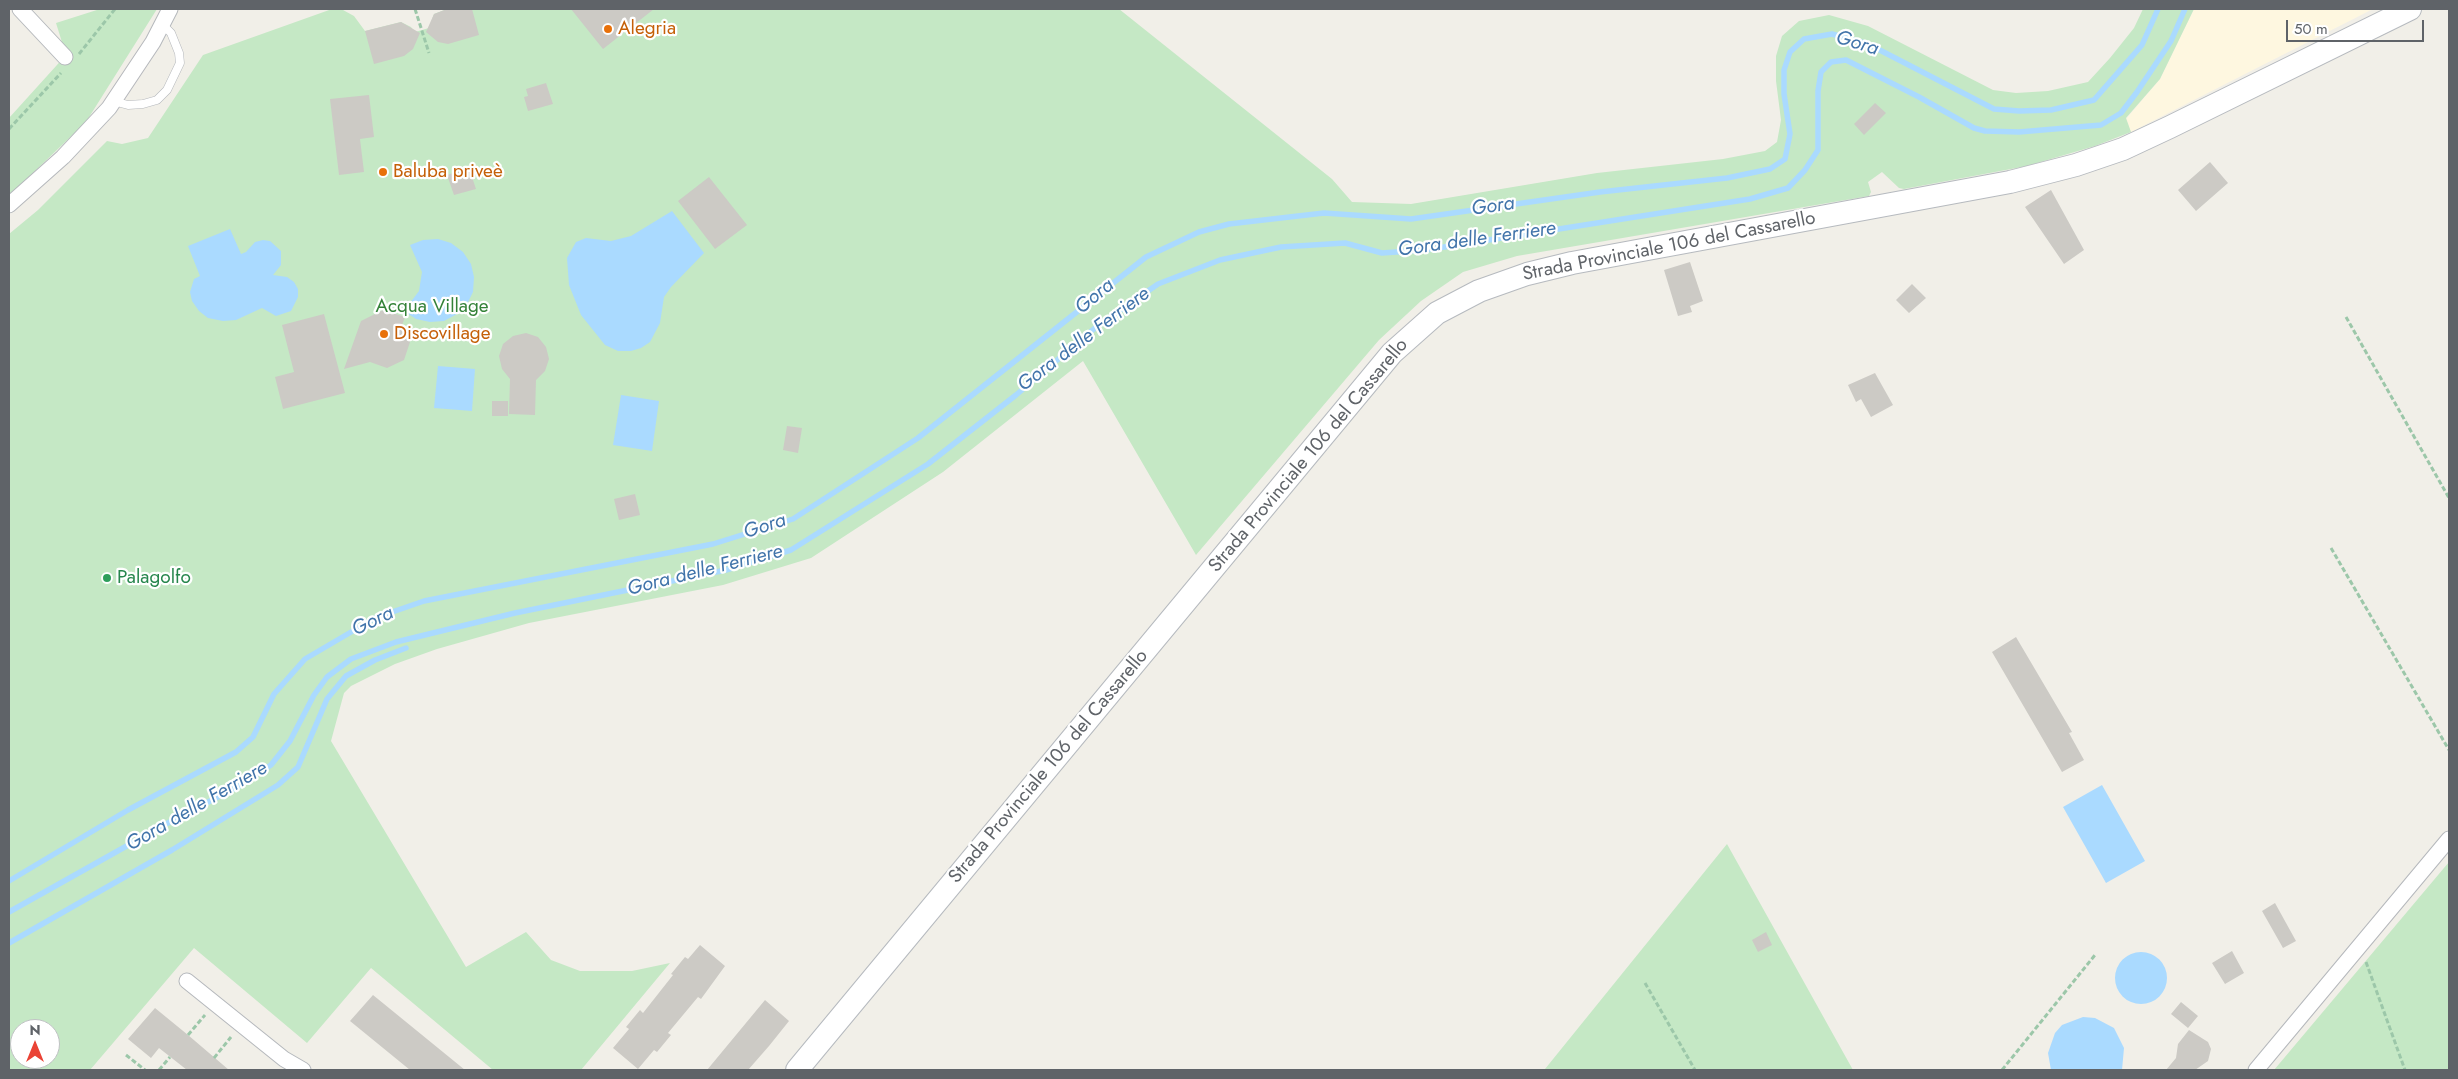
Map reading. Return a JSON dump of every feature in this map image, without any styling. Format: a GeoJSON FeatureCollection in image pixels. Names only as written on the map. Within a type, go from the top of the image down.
{"type":"FeatureCollection","features":[{"type":"Feature","properties":{"kind":"street"},"geometry":{"type":"LineString","coordinates":[[20,9],[65,57]]}},
{"type":"Feature","properties":{"kind":"street"},"geometry":{"type":"LineString","coordinates":[[9,206],[63,157],[114,102],[153,42],[170,9]]}},
{"type":"Feature","properties":{"kind":"street","name":"Strada Provinciale 106 del Cassarello"},"geometry":{"type":"LineString","coordinates":[[797,1070],[1392,353],[1437,313],[1479,291],[1528,274],[1572,263],[2010,182],[2076,165],[2123,149],[2410,9]]}},
{"type":"Feature","properties":{"kind":"street"},"geometry":{"type":"LineString","coordinates":[[2256,1070],[2449,839]]}},
{"type":"Feature","properties":{"kind":"street"},"geometry":{"type":"LineString","coordinates":[[187,981],[284,1059],[303,1070]]}},
{"type":"Feature","properties":{"kind":"lane"},"geometry":{"type":"LineString","coordinates":[[114,102],[143,104],[157,100],[167,90],[180,63],[180,53],[174,38],[162,24]]}},
{"type":"Feature","properties":{"kind":"path"},"geometry":{"type":"LineString","coordinates":[[415,9],[429,53]]}},
{"type":"Feature","properties":{"kind":"path"},"geometry":{"type":"LineString","coordinates":[[2346,317],[2449,498]]}},
{"type":"Feature","properties":{"kind":"path"},"geometry":{"type":"LineString","coordinates":[[2331,548],[2449,750]]}},
{"type":"Feature","properties":{"kind":"path"},"geometry":{"type":"LineString","coordinates":[[2360,945],[2405,1070]]}},
{"type":"Feature","properties":{"kind":"path"},"geometry":{"type":"LineString","coordinates":[[2002,1070],[2095,955]]}},
{"type":"Feature","properties":{"kind":"path"},"geometry":{"type":"LineString","coordinates":[[1645,983],[1695,1070]]}},
{"type":"Feature","properties":{"kind":"path"},"geometry":{"type":"LineString","coordinates":[[188,1035],[214,1002]]}},
{"type":"Feature","properties":{"kind":"path"},"geometry":{"type":"LineString","coordinates":[[214,1058],[242,1024]]}},
{"type":"Feature","properties":{"kind":"path"},"geometry":{"type":"LineString","coordinates":[[126,1055],[145,1070]]}},
{"type":"Feature","properties":{"kind":"path"},"geometry":{"type":"LineString","coordinates":[[159,1070],[170,1057]]}},
{"type":"Feature","properties":{"kind":"shaded area"},"geometry":{"type":"Polygon","coordinates":[[[2194,9],[2373,9],[2131,132],[2126,119],[2160,79],[2194,9]]]}},
{"type":"Feature","properties":{"kind":"green space"},"geometry":{"type":"Polygon","coordinates":[[[100,9],[157,9],[86,122],[9,196],[9,118],[66,55],[56,23],[100,9]]]}},
{"type":"Feature","properties":{"kind":"green space","name":"Acqua Village"},"geometry":{"type":"Polygon","coordinates":[[[332,9],[343,10],[354,16],[365,31],[401,22],[411,27],[415,32],[429,28],[434,14],[447,9],[1119,9],[1332,179],[1352,202],[1411,204],[1597,173],[1723,159],[1765,151],[1777,142],[1781,120],[1776,81],[1776,56],[1782,36],[1799,21],[1829,15],[1868,26],[1993,90],[2016,93],[2048,91],[2088,82],[2134,28],[2143,9],[2194,9],[2160,79],[2126,118],[2131,132],[2095,146],[2027,166],[1904,189],[1899,188],[1882,172],[1868,182],[1871,192],[1869,196],[1517,256],[1463,272],[1421,301],[1379,340],[1196,555],[1083,361],[943,472],[811,558],[723,585],[529,623],[437,649],[395,664],[351,686],[344,693],[331,741],[466,967],[526,932],[551,960],[580,971],[632,971],[670,963],[581,1070],[493,1070],[371,968],[307,1043],[194,948],[90,1070],[9,1070],[9,234],[38,210],[107,141],[122,144],[148,138],[203,55],[332,9]]]}},
{"type":"Feature","properties":{"kind":"green space"},"geometry":{"type":"Polygon","coordinates":[[[1727,844],[1853,1070],[1546,1070],[1545,1069],[1727,844]]]}},
{"type":"Feature","properties":{"kind":"green space"},"geometry":{"type":"Polygon","coordinates":[[[2449,862],[2449,1070],[2274,1070],[2449,862]]]}},
{"type":"Feature","properties":{"kind":"water"},"geometry":{"type":"Polygon","coordinates":[[[672,211],[704,253],[671,287],[664,297],[660,323],[650,342],[641,348],[631,351],[618,351],[605,345],[581,315],[569,285],[567,258],[576,242],[586,238],[611,241],[631,236],[672,211]]]}},
{"type":"Feature","properties":{"kind":"water"},"geometry":{"type":"Polygon","coordinates":[[[230,229],[241,254],[246,252],[255,242],[263,240],[270,241],[281,251],[281,265],[273,275],[287,277],[294,282],[298,289],[298,297],[291,311],[276,316],[262,308],[236,320],[223,321],[208,318],[199,311],[192,301],[190,292],[194,279],[200,276],[188,246],[230,229]]]}},
{"type":"Feature","properties":{"kind":"water"},"geometry":{"type":"Polygon","coordinates":[[[438,239],[451,243],[463,252],[471,264],[474,277],[473,292],[467,304],[457,314],[444,321],[430,322],[416,319],[404,311],[419,291],[422,272],[410,245],[423,240],[438,239]]]}},
{"type":"Feature","properties":{"kind":"water"},"geometry":{"type":"Polygon","coordinates":[[[438,366],[475,369],[472,411],[434,408],[438,366]]]}},
{"type":"Feature","properties":{"kind":"water"},"geometry":{"type":"Polygon","coordinates":[[[621,395],[659,401],[652,451],[613,445],[621,395]]]}},
{"type":"Feature","properties":{"kind":"water"},"geometry":{"type":"Polygon","coordinates":[[[2102,785],[2145,861],[2106,883],[2063,807],[2102,785]]]}},
{"type":"Feature","properties":{"kind":"water"},"geometry":{"type":"Polygon","coordinates":[[[2136,952],[2146,952],[2156,956],[2163,963],[2167,978],[2163,993],[2156,1000],[2146,1004],[2136,1004],[2126,1000],[2119,993],[2115,983],[2115,973],[2119,963],[2126,956],[2136,952]]]}},
{"type":"Feature","properties":{"kind":"water"},"geometry":{"type":"Polygon","coordinates":[[[2083,1017],[2095,1018],[2114,1028],[2124,1048],[2122,1070],[2051,1070],[2048,1053],[2055,1033],[2062,1025],[2083,1017]]]}},
{"type":"Feature","properties":{"kind":"building"},"geometry":{"type":"Polygon","coordinates":[[[447,9],[472,9],[479,35],[448,44],[438,42],[426,32],[434,14],[447,9]]]}},
{"type":"Feature","properties":{"kind":"building","name":"Alegria"},"geometry":{"type":"Polygon","coordinates":[[[571,9],[654,9],[603,49],[571,9]]]}},
{"type":"Feature","properties":{"kind":"building"},"geometry":{"type":"Polygon","coordinates":[[[401,22],[420,33],[413,49],[404,56],[374,64],[365,31],[401,22]]]}},
{"type":"Feature","properties":{"kind":"building"},"geometry":{"type":"Polygon","coordinates":[[[546,83],[553,104],[528,111],[524,97],[528,96],[526,89],[546,83]]]}},
{"type":"Feature","properties":{"kind":"building"},"geometry":{"type":"Polygon","coordinates":[[[369,95],[374,137],[360,139],[364,172],[339,175],[330,99],[369,95]]]}},
{"type":"Feature","properties":{"kind":"building"},"geometry":{"type":"Polygon","coordinates":[[[1875,103],[1886,113],[1864,135],[1854,124],[1875,103]]]}},
{"type":"Feature","properties":{"kind":"building"},"geometry":{"type":"Polygon","coordinates":[[[2210,162],[2228,183],[2196,211],[2178,190],[2210,162]]]}},
{"type":"Feature","properties":{"kind":"building"},"geometry":{"type":"Polygon","coordinates":[[[469,168],[476,189],[454,195],[447,175],[469,168]]]}},
{"type":"Feature","properties":{"kind":"building"},"geometry":{"type":"Polygon","coordinates":[[[709,177],[747,225],[715,249],[678,201],[709,177]]]}},
{"type":"Feature","properties":{"kind":"building"},"geometry":{"type":"Polygon","coordinates":[[[2051,190],[2084,250],[2064,264],[2025,207],[2051,190]]]}},
{"type":"Feature","properties":{"kind":"building"},"geometry":{"type":"Polygon","coordinates":[[[1690,262],[1703,301],[1690,306],[1692,312],[1678,316],[1664,270],[1690,262]]]}},
{"type":"Feature","properties":{"kind":"building"},"geometry":{"type":"Polygon","coordinates":[[[1912,284],[1926,298],[1909,313],[1896,300],[1912,284]]]}},
{"type":"Feature","properties":{"kind":"building"},"geometry":{"type":"Polygon","coordinates":[[[383,310],[405,317],[402,325],[410,342],[404,360],[387,368],[370,362],[344,369],[361,321],[383,310]]]}},
{"type":"Feature","properties":{"kind":"building"},"geometry":{"type":"Polygon","coordinates":[[[324,314],[345,393],[283,409],[275,377],[294,372],[282,325],[324,314]]]}},
{"type":"Feature","properties":{"kind":"building"},"geometry":{"type":"Polygon","coordinates":[[[526,333],[538,337],[546,347],[549,359],[545,371],[536,380],[535,415],[509,414],[510,379],[502,369],[499,356],[503,344],[513,336],[526,333]]]}},
{"type":"Feature","properties":{"kind":"building"},"geometry":{"type":"Polygon","coordinates":[[[1875,373],[1893,405],[1871,417],[1861,399],[1856,402],[1848,385],[1875,373]]]}},
{"type":"Feature","properties":{"kind":"building"},"geometry":{"type":"Polygon","coordinates":[[[492,401],[508,401],[508,416],[492,416],[492,401]]]}},
{"type":"Feature","properties":{"kind":"building"},"geometry":{"type":"Polygon","coordinates":[[[787,426],[802,428],[798,453],[783,450],[787,426]]]}},
{"type":"Feature","properties":{"kind":"building"},"geometry":{"type":"Polygon","coordinates":[[[635,494],[640,515],[619,520],[614,499],[635,494]]]}},
{"type":"Feature","properties":{"kind":"building"},"geometry":{"type":"Polygon","coordinates":[[[2016,637],[2072,732],[2069,733],[2084,760],[2062,772],[1992,652],[2016,637]]]}},
{"type":"Feature","properties":{"kind":"building"},"geometry":{"type":"Polygon","coordinates":[[[2275,903],[2296,941],[2283,948],[2262,911],[2275,903]]]}},
{"type":"Feature","properties":{"kind":"building"},"geometry":{"type":"Polygon","coordinates":[[[1766,932],[1772,945],[1758,952],[1752,940],[1766,932]]]}},
{"type":"Feature","properties":{"kind":"building"},"geometry":{"type":"Polygon","coordinates":[[[700,945],[725,966],[701,999],[698,997],[668,1033],[671,1035],[657,1052],[654,1050],[638,1069],[613,1048],[629,1029],[626,1027],[640,1010],[643,1013],[685,957],[688,959],[700,945]]]}},
{"type":"Feature","properties":{"kind":"building"},"geometry":{"type":"Polygon","coordinates":[[[2232,951],[2244,973],[2225,984],[2212,963],[2232,951]]]}},
{"type":"Feature","properties":{"kind":"building"},"geometry":{"type":"Polygon","coordinates":[[[373,995],[465,1070],[410,1070],[350,1021],[373,995]]]}},
{"type":"Feature","properties":{"kind":"building"},"geometry":{"type":"Polygon","coordinates":[[[765,1000],[789,1021],[769,1046],[748,1070],[707,1070],[765,1000]]]}},
{"type":"Feature","properties":{"kind":"building"},"geometry":{"type":"Polygon","coordinates":[[[2181,1002],[2198,1016],[2188,1028],[2171,1014],[2181,1002]]]}},
{"type":"Feature","properties":{"kind":"building"},"geometry":{"type":"Polygon","coordinates":[[[155,1008],[229,1070],[187,1070],[159,1048],[151,1058],[128,1039],[155,1008]]]}},
{"type":"Feature","properties":{"kind":"building"},"geometry":{"type":"Polygon","coordinates":[[[2189,1030],[2208,1042],[2211,1049],[2208,1061],[2195,1070],[2166,1070],[2176,1058],[2178,1044],[2189,1030]]]}},
{"type":"Feature","properties":{"kind":"waterway","name":"Gora"},"geometry":{"type":"LineString","coordinates":[[9,881],[128,810],[236,752],[253,737],[274,694],[305,659],[375,618],[424,601],[713,544],[793,519],[918,438],[1146,257],[1199,232],[1229,224],[1324,213],[1411,219],[1600,192],[1727,178],[1770,169],[1785,159],[1790,134],[1784,94],[1784,70],[1790,52],[1804,39],[1832,34],[1868,44],[1994,109],[2019,111],[2051,110],[2094,100],[2142,45],[2158,9]]}},
{"type":"Feature","properties":{"kind":"waterway","name":"Gora delle Ferriere"},"geometry":{"type":"LineString","coordinates":[[9,912],[164,825],[239,786],[271,765],[290,741],[314,695],[327,677],[351,659],[396,642],[515,613],[726,570],[791,550],[928,464],[1016,395],[1095,328],[1158,284],[1220,260],[1281,247],[1345,243],[1382,253],[1425,250],[1750,199],[1788,188],[1805,170],[1818,150],[1818,91],[1821,72],[1831,62],[1846,60],[1919,97],[1974,128],[1985,131],[2019,132],[2101,125],[2121,113],[2137,92],[2171,41],[2185,9]]}},
{"type":"Feature","properties":{"kind":"waterway"},"geometry":{"type":"LineString","coordinates":[[9,943],[172,850],[278,785],[298,767],[327,699],[346,676],[375,660],[406,648]]}},
{"type":"Feature","properties":{"kind":"place","name":"Alegria"},"geometry":{"type":"Point","coordinates":[608,29]}},
{"type":"Feature","properties":{"kind":"place","name":"Baluba priveè"},"geometry":{"type":"Point","coordinates":[383,172]}},
{"type":"Feature","properties":{"kind":"place","name":"Discovillage"},"geometry":{"type":"Point","coordinates":[384,334]}},
{"type":"Feature","properties":{"kind":"place","name":"Palagolfo"},"geometry":{"type":"Point","coordinates":[107,578]}}]}
